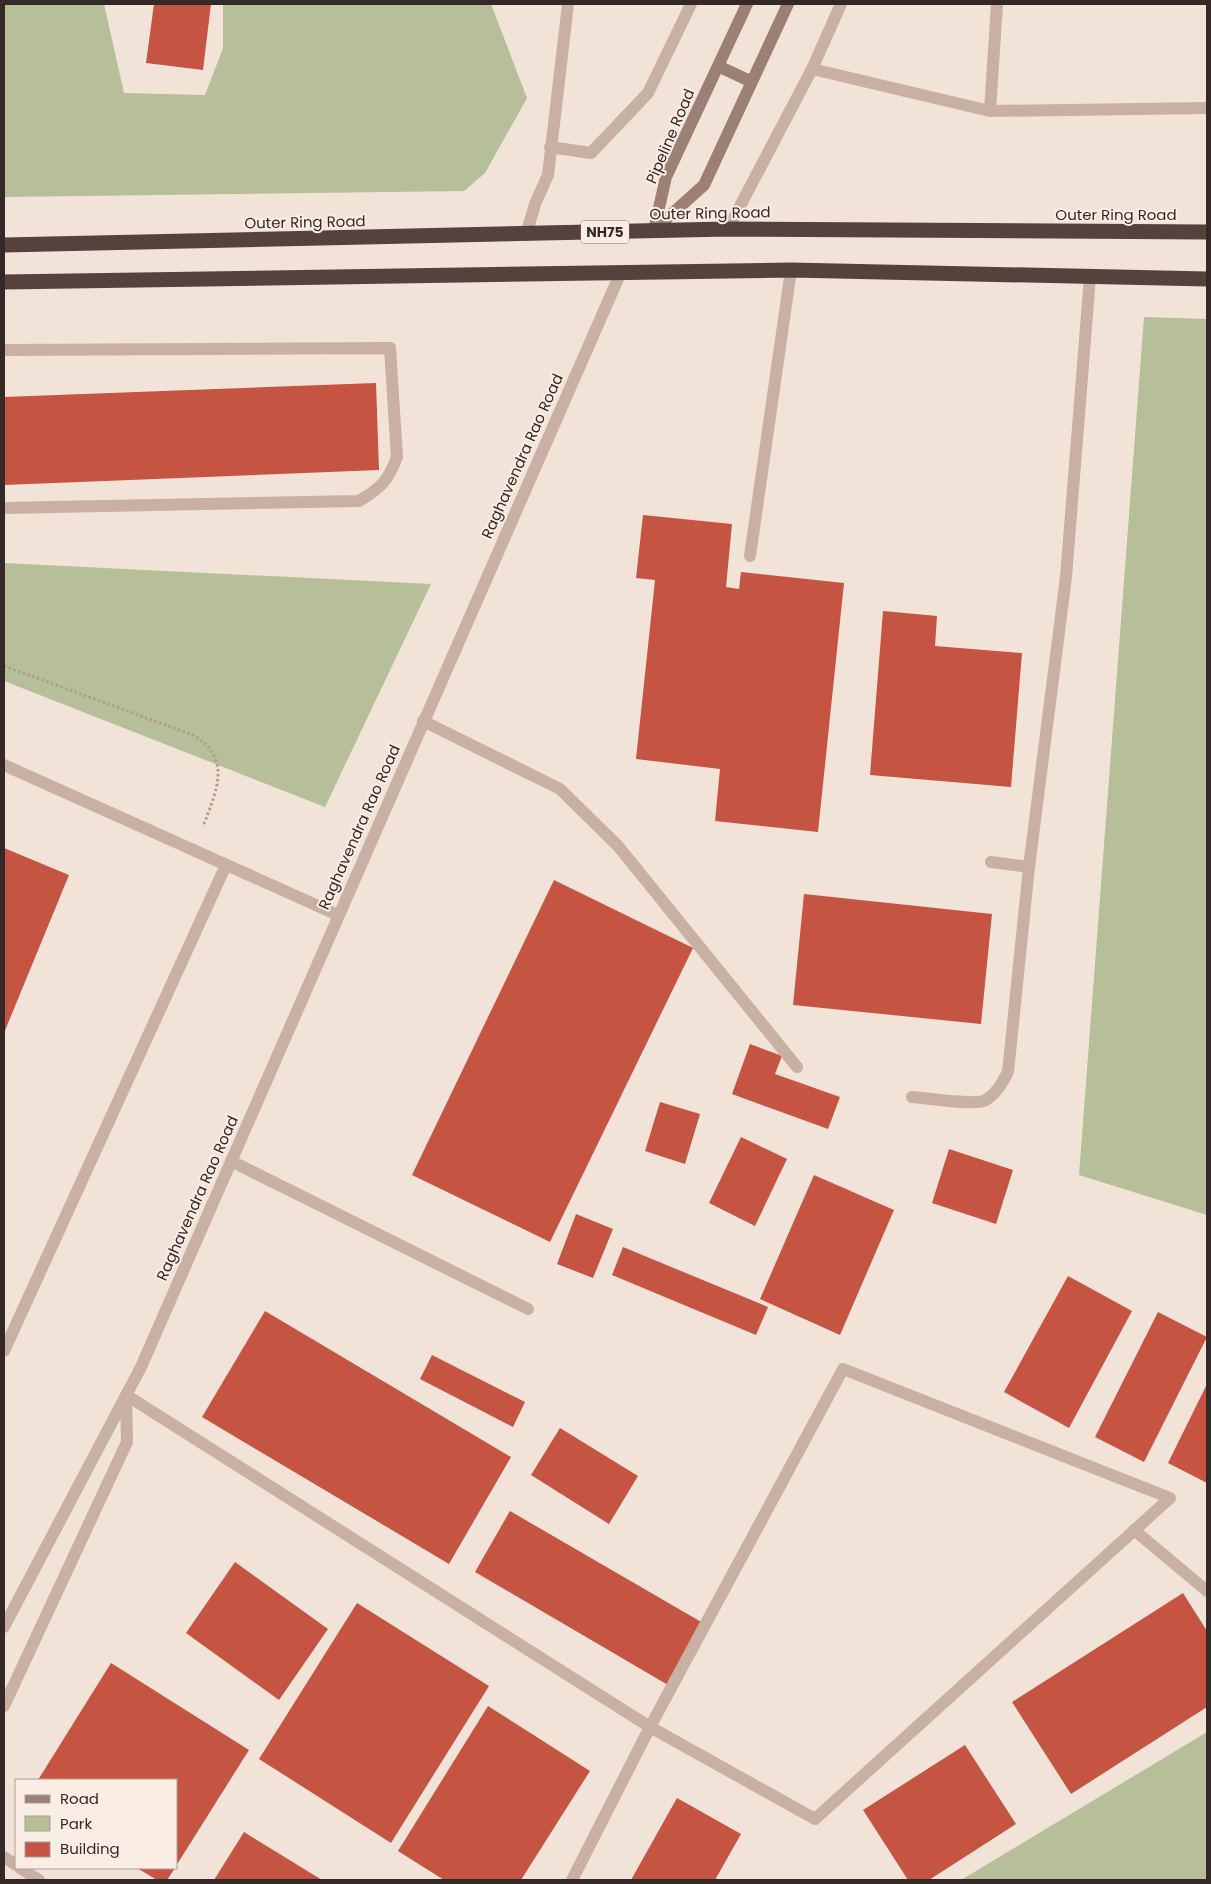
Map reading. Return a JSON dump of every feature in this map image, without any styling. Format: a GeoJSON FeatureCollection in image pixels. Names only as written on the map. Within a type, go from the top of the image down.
{"type":"FeatureCollection","features":[{"type":"Feature","properties":{"kind":"highway","name":"Outer Ring Road"},"geometry":{"type":"LineString","coordinates":[[4,245],[526,235],[728,229],[1207,232]]}},
{"type":"Feature","properties":{"kind":"highway"},"geometry":{"type":"LineString","coordinates":[[4,282],[791,270],[1207,279]]}},
{"type":"Feature","properties":{"kind":"main road","name":"Pipeline Road"},"geometry":{"type":"LineString","coordinates":[[654,230],[666,177],[747,4]]}},
{"type":"Feature","properties":{"kind":"main road"},"geometry":{"type":"LineString","coordinates":[[654,230],[704,185],[788,4]]}},
{"type":"Feature","properties":{"kind":"main road"},"geometry":{"type":"LineString","coordinates":[[718,66],[752,82]]}},
{"type":"Feature","properties":{"kind":"street"},"geometry":{"type":"LineString","coordinates":[[526,235],[535,204],[548,175],[568,4]]}},
{"type":"Feature","properties":{"kind":"street"},"geometry":{"type":"LineString","coordinates":[[550,147],[591,153],[648,93],[691,4]]}},
{"type":"Feature","properties":{"kind":"street"},"geometry":{"type":"LineString","coordinates":[[728,229],[812,69],[841,4]]}},
{"type":"Feature","properties":{"kind":"street"},"geometry":{"type":"LineString","coordinates":[[990,111],[997,4]]}},
{"type":"Feature","properties":{"kind":"street"},"geometry":{"type":"LineString","coordinates":[[812,69],[990,111],[1207,108]]}},
{"type":"Feature","properties":{"kind":"street"},"geometry":{"type":"LineString","coordinates":[[750,556],[791,270]]}},
{"type":"Feature","properties":{"kind":"street","name":"Raghavendra Rao Road"},"geometry":{"type":"LineString","coordinates":[[4,1626],[141,1367],[621,272]]}},
{"type":"Feature","properties":{"kind":"street"},"geometry":{"type":"LineString","coordinates":[[912,1097],[968,1102],[985,1101],[1000,1088],[1008,1072],[1029,867],[1066,577],[1090,277]]}},
{"type":"Feature","properties":{"kind":"street"},"geometry":{"type":"LineString","coordinates":[[4,350],[390,348],[397,457],[391,472],[378,490],[359,501],[4,508]]}},
{"type":"Feature","properties":{"kind":"street"},"geometry":{"type":"LineString","coordinates":[[423,720],[560,789],[618,846],[797,1067]]}},
{"type":"Feature","properties":{"kind":"street"},"geometry":{"type":"LineString","coordinates":[[4,765],[338,916]]}},
{"type":"Feature","properties":{"kind":"street"},"geometry":{"type":"LineString","coordinates":[[991,862],[1029,867]]}},
{"type":"Feature","properties":{"kind":"street"},"geometry":{"type":"LineString","coordinates":[[4,1351],[226,865]]}},
{"type":"Feature","properties":{"kind":"street"},"geometry":{"type":"LineString","coordinates":[[231,1162],[528,1308]]}},
{"type":"Feature","properties":{"kind":"street"},"geometry":{"type":"LineString","coordinates":[[126,1395],[650,1728],[815,1819],[1170,1498],[844,1369],[650,1728],[572,1880]]}},
{"type":"Feature","properties":{"kind":"street","name":"Raghavendra Rao Road"},"geometry":{"type":"LineString","coordinates":[[4,1706],[127,1442],[126,1395]]}},
{"type":"Feature","properties":{"kind":"street"},"geometry":{"type":"LineString","coordinates":[[1134,1530],[1207,1591]]}},
{"type":"Feature","properties":{"kind":"street"},"geometry":{"type":"LineString","coordinates":[[4,1857],[15,1864]]}},
{"type":"Feature","properties":{"kind":"street"},"geometry":{"type":"LineString","coordinates":[[22,1869],[39,1880]]}},
{"type":"Feature","properties":{"kind":"path"},"geometry":{"type":"LineString","coordinates":[[4,666],[193,735],[203,741],[217,760],[219,773],[217,786],[195,851]]}},
{"type":"Feature","properties":{"kind":"green space"},"geometry":{"type":"Polygon","coordinates":[[[4,4],[104,4],[124,93],[205,95],[223,48],[223,4],[491,4],[527,98],[485,173],[464,191],[4,197],[4,4]]]}},
{"type":"Feature","properties":{"kind":"green space"},"geometry":{"type":"Polygon","coordinates":[[[1144,317],[1207,319],[1207,1215],[1079,1175],[1144,317]]]}},
{"type":"Feature","properties":{"kind":"green space"},"geometry":{"type":"Polygon","coordinates":[[[4,563],[431,584],[325,807],[4,681],[4,563]]]}},
{"type":"Feature","properties":{"kind":"green space"},"geometry":{"type":"Polygon","coordinates":[[[1207,1732],[1207,1880],[961,1880],[1207,1732]]]}},
{"type":"Feature","properties":{"kind":"building"},"geometry":{"type":"Polygon","coordinates":[[[154,4],[211,4],[203,70],[146,63],[154,4]]]}},
{"type":"Feature","properties":{"kind":"building"},"geometry":{"type":"Polygon","coordinates":[[[376,383],[379,470],[4,485],[4,397],[376,383]]]}},
{"type":"Feature","properties":{"kind":"building"},"geometry":{"type":"Polygon","coordinates":[[[643,515],[732,524],[726,587],[739,589],[741,572],[844,583],[818,832],[715,821],[720,769],[636,759],[655,580],[636,578],[643,515]]]}},
{"type":"Feature","properties":{"kind":"building"},"geometry":{"type":"Polygon","coordinates":[[[883,611],[937,616],[935,646],[1022,653],[1011,787],[870,775],[883,611]]]}},
{"type":"Feature","properties":{"kind":"building"},"geometry":{"type":"Polygon","coordinates":[[[4,848],[69,875],[4,1033],[4,848]]]}},
{"type":"Feature","properties":{"kind":"building"},"geometry":{"type":"Polygon","coordinates":[[[554,880],[693,948],[550,1242],[412,1175],[554,880]]]}},
{"type":"Feature","properties":{"kind":"building"},"geometry":{"type":"Polygon","coordinates":[[[804,894],[992,914],[981,1024],[793,1005],[804,894]]]}},
{"type":"Feature","properties":{"kind":"building"},"geometry":{"type":"Polygon","coordinates":[[[750,1044],[782,1056],[775,1074],[840,1097],[828,1129],[732,1094],[750,1044]]]}},
{"type":"Feature","properties":{"kind":"building"},"geometry":{"type":"Polygon","coordinates":[[[660,1102],[700,1114],[685,1164],[645,1151],[660,1102]]]}},
{"type":"Feature","properties":{"kind":"building"},"geometry":{"type":"Polygon","coordinates":[[[741,1137],[787,1159],[755,1226],[709,1203],[741,1137]]]}},
{"type":"Feature","properties":{"kind":"building"},"geometry":{"type":"Polygon","coordinates":[[[949,1149],[1013,1170],[996,1224],[932,1203],[949,1149]]]}},
{"type":"Feature","properties":{"kind":"building"},"geometry":{"type":"Polygon","coordinates":[[[814,1175],[894,1210],[840,1335],[760,1299],[814,1175]]]}},
{"type":"Feature","properties":{"kind":"building"},"geometry":{"type":"Polygon","coordinates":[[[576,1214],[613,1229],[593,1278],[557,1264],[576,1214]]]}},
{"type":"Feature","properties":{"kind":"building"},"geometry":{"type":"Polygon","coordinates":[[[623,1247],[768,1307],[756,1335],[612,1275],[623,1247]]]}},
{"type":"Feature","properties":{"kind":"building"},"geometry":{"type":"Polygon","coordinates":[[[1068,1276],[1132,1311],[1069,1428],[1004,1392],[1068,1276]]]}},
{"type":"Feature","properties":{"kind":"building"},"geometry":{"type":"Polygon","coordinates":[[[265,1311],[511,1457],[449,1564],[202,1417],[265,1311]]]}},
{"type":"Feature","properties":{"kind":"building"},"geometry":{"type":"Polygon","coordinates":[[[1158,1312],[1207,1337],[1144,1462],[1095,1437],[1158,1312]]]}},
{"type":"Feature","properties":{"kind":"building"},"geometry":{"type":"Polygon","coordinates":[[[432,1355],[525,1402],[513,1427],[420,1379],[432,1355]]]}},
{"type":"Feature","properties":{"kind":"building"},"geometry":{"type":"Polygon","coordinates":[[[1207,1384],[1207,1483],[1168,1463],[1207,1384]]]}},
{"type":"Feature","properties":{"kind":"building"},"geometry":{"type":"Polygon","coordinates":[[[560,1428],[638,1476],[609,1524],[531,1475],[560,1428]]]}},
{"type":"Feature","properties":{"kind":"building"},"geometry":{"type":"Polygon","coordinates":[[[510,1511],[703,1623],[668,1685],[475,1572],[510,1511]]]}},
{"type":"Feature","properties":{"kind":"building"},"geometry":{"type":"Polygon","coordinates":[[[235,1562],[328,1629],[279,1700],[186,1633],[235,1562]]]}},
{"type":"Feature","properties":{"kind":"building"},"geometry":{"type":"Polygon","coordinates":[[[1183,1593],[1207,1631],[1207,1707],[1071,1794],[1012,1702],[1183,1593]]]}},
{"type":"Feature","properties":{"kind":"building"},"geometry":{"type":"Polygon","coordinates":[[[357,1603],[489,1686],[391,1843],[259,1759],[357,1603]]]}},
{"type":"Feature","properties":{"kind":"building"},"geometry":{"type":"Polygon","coordinates":[[[111,1663],[249,1750],[178,1863],[178,1779],[39,1779],[111,1663]]]}},
{"type":"Feature","properties":{"kind":"building"},"geometry":{"type":"Polygon","coordinates":[[[488,1706],[590,1771],[521,1880],[444,1880],[398,1851],[488,1706]]]}},
{"type":"Feature","properties":{"kind":"building"},"geometry":{"type":"Polygon","coordinates":[[[965,1745],[1016,1824],[929,1880],[908,1880],[863,1810],[965,1745]]]}},
{"type":"Feature","properties":{"kind":"building"},"geometry":{"type":"Polygon","coordinates":[[[677,1798],[741,1834],[715,1880],[631,1880],[677,1798]]]}},
{"type":"Feature","properties":{"kind":"building"},"geometry":{"type":"Polygon","coordinates":[[[244,1832],[322,1880],[214,1880],[244,1832]]]}},
{"type":"Feature","properties":{"kind":"building"},"geometry":{"type":"Polygon","coordinates":[[[139,1869],[174,1869],[167,1880],[157,1880],[139,1869]]]}}]}
